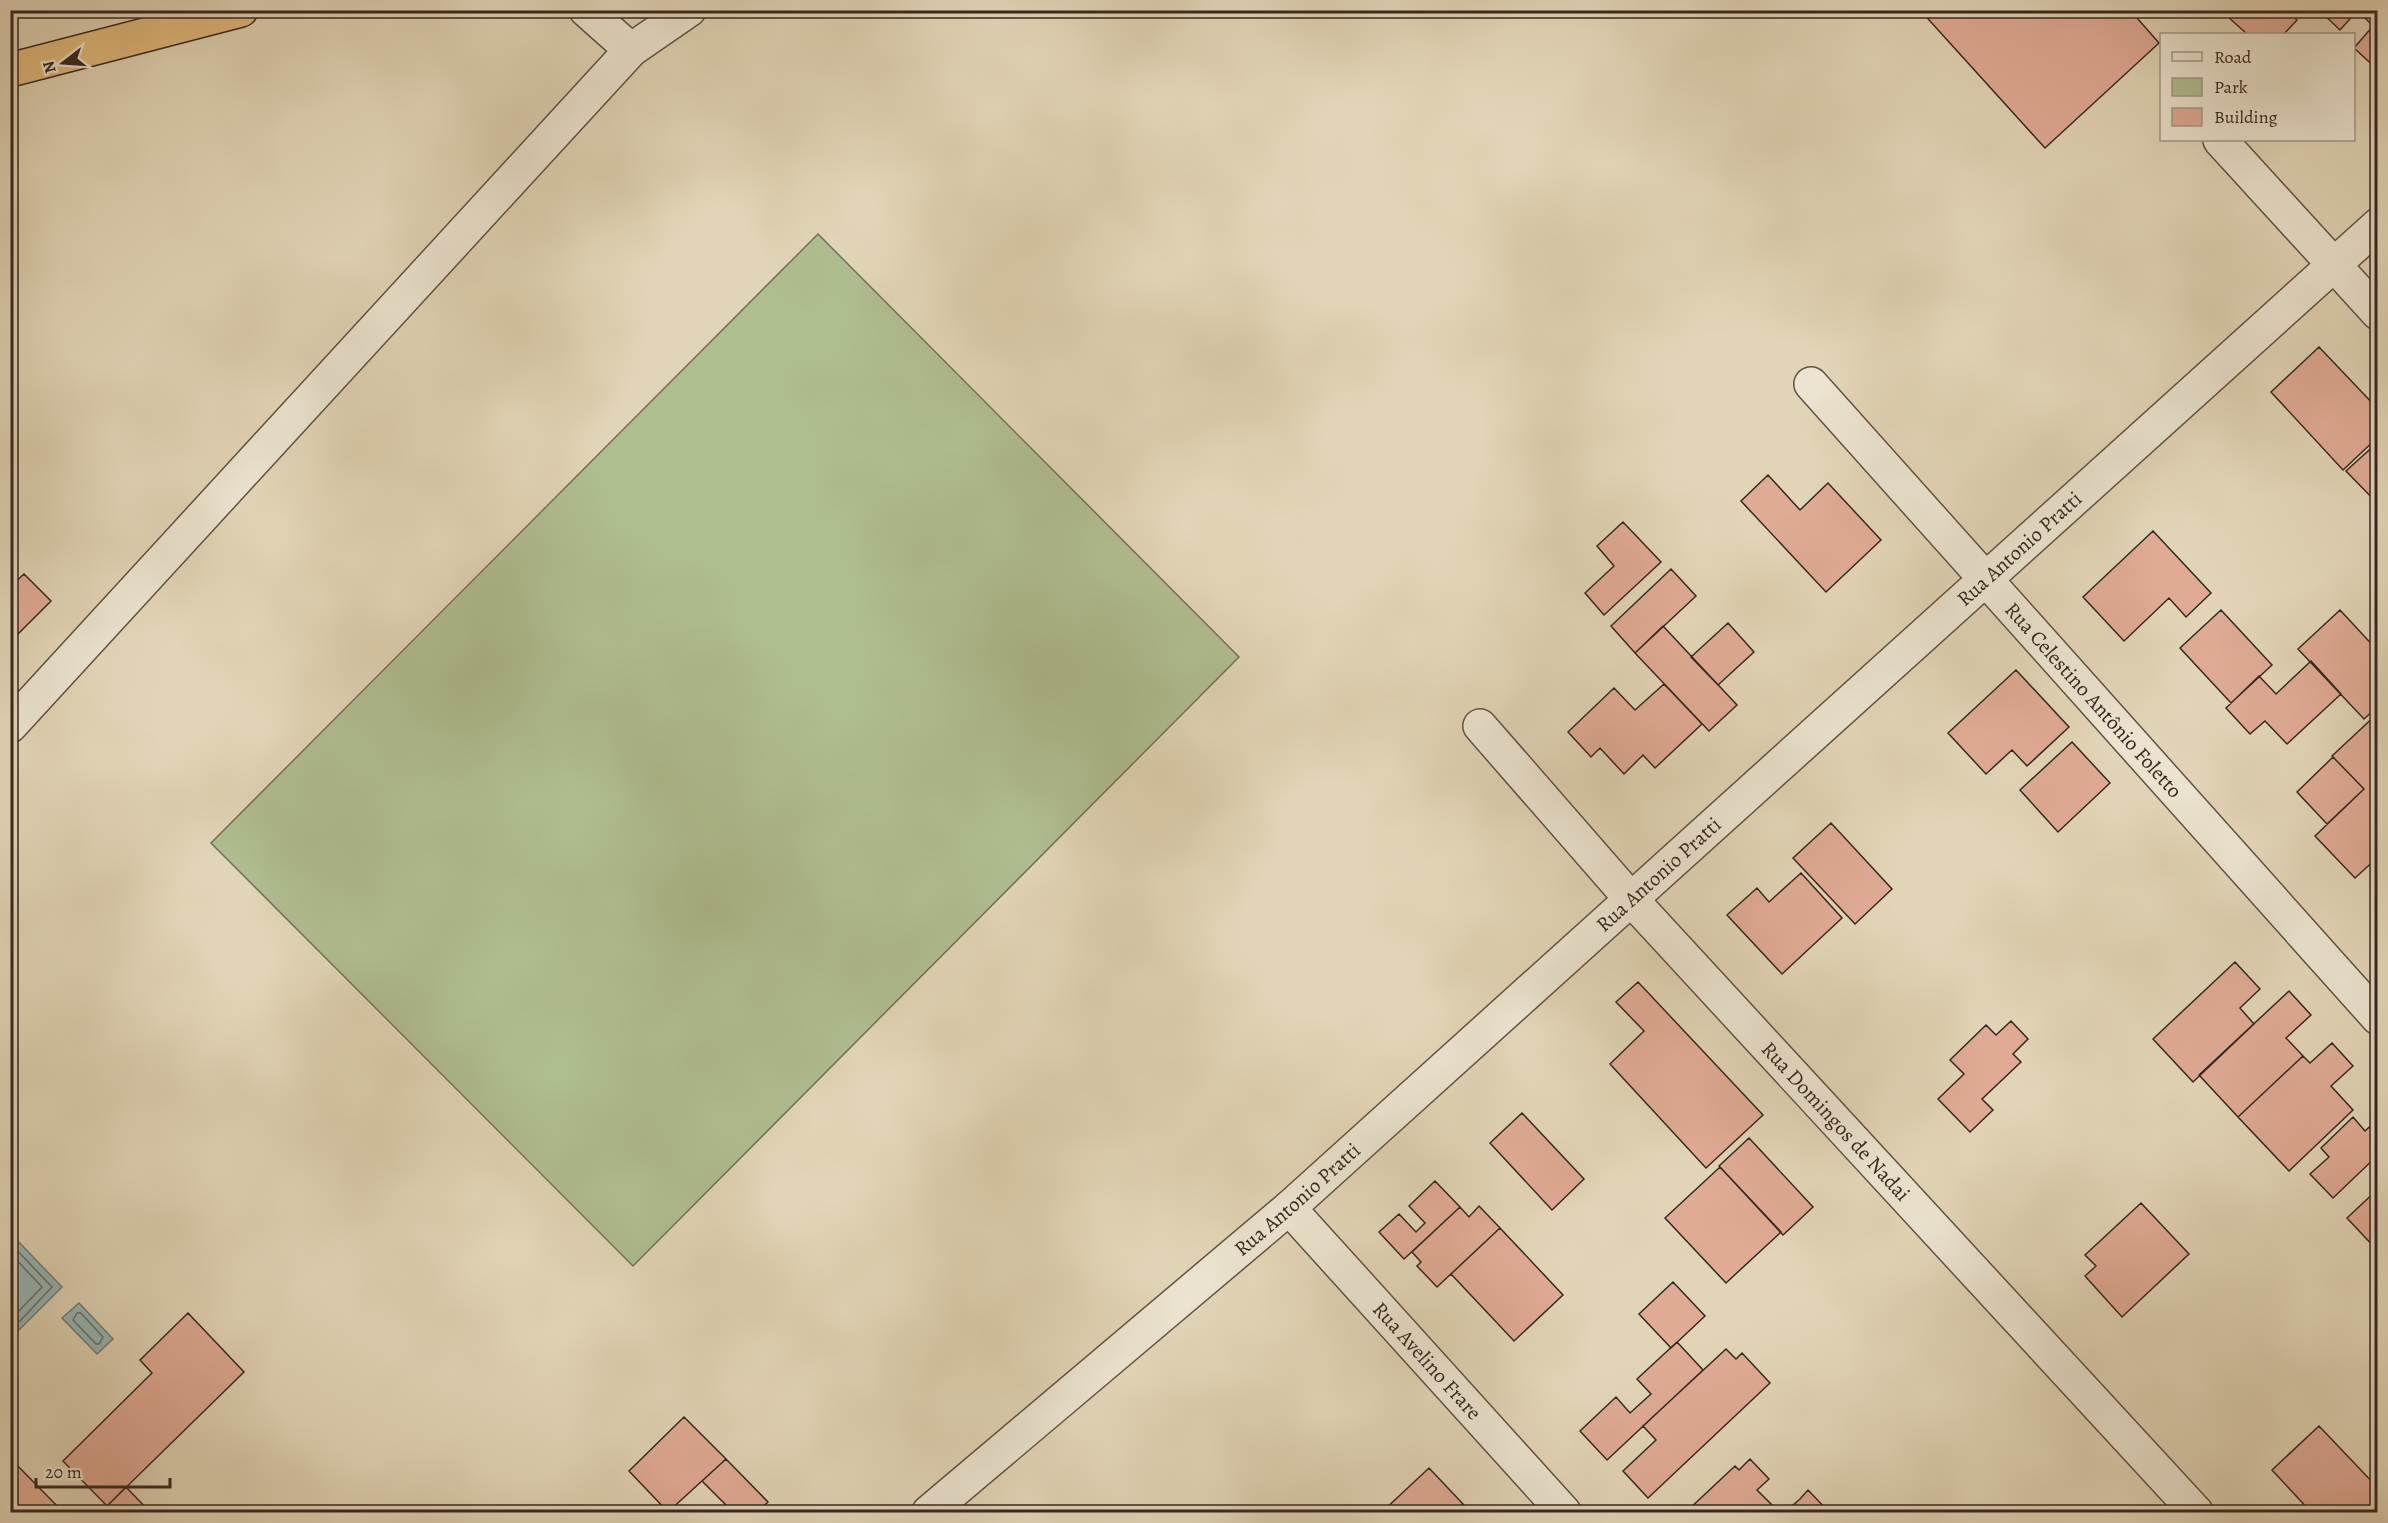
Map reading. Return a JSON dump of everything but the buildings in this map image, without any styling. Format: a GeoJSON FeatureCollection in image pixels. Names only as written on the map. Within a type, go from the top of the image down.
{"type":"FeatureCollection","features":[{"type":"Feature","properties":{"kind":"highway"},"geometry":{"type":"LineString","coordinates":[[10,70],[241,10]]}},
{"type":"Feature","properties":{"kind":"street"},"geometry":{"type":"LineString","coordinates":[[585,10],[631,50]]}},
{"type":"Feature","properties":{"kind":"street"},"geometry":{"type":"LineString","coordinates":[[10,726],[631,50],[689,10]]}},
{"type":"Feature","properties":{"kind":"street"},"geometry":{"type":"LineString","coordinates":[[2221,141],[2378,313]]}},
{"type":"Feature","properties":{"kind":"street","name":"Rua Antonio Pratti"},"geometry":{"type":"LineString","coordinates":[[929,1512],[1289,1208],[2378,225]]}},
{"type":"Feature","properties":{"kind":"street","name":"Rua Celestino Antônio Foletto"},"geometry":{"type":"LineString","coordinates":[[1810,384],[2378,1018]]}},
{"type":"Feature","properties":{"kind":"street","name":"Rua Domingos de Nadai"},"geometry":{"type":"LineString","coordinates":[[1480,726],[1630,898],[2196,1512]]}},
{"type":"Feature","properties":{"kind":"street","name":"Rua Avelino Frare"},"geometry":{"type":"LineString","coordinates":[[1289,1208],[1564,1512]]}},
{"type":"Feature","properties":{"kind":"green space"},"geometry":{"type":"Polygon","coordinates":[[[818,234],[1239,657],[633,1266],[211,843],[818,234]]]}},
{"type":"Feature","properties":{"kind":"water"},"geometry":{"type":"Polygon","coordinates":[[[11,1234],[62,1287],[17,1332],[11,1325],[11,1234]]]}},
{"type":"Feature","properties":{"kind":"water"},"geometry":{"type":"Polygon","coordinates":[[[79,1303],[113,1339],[97,1354],[62,1318],[79,1303]]]}}]}
